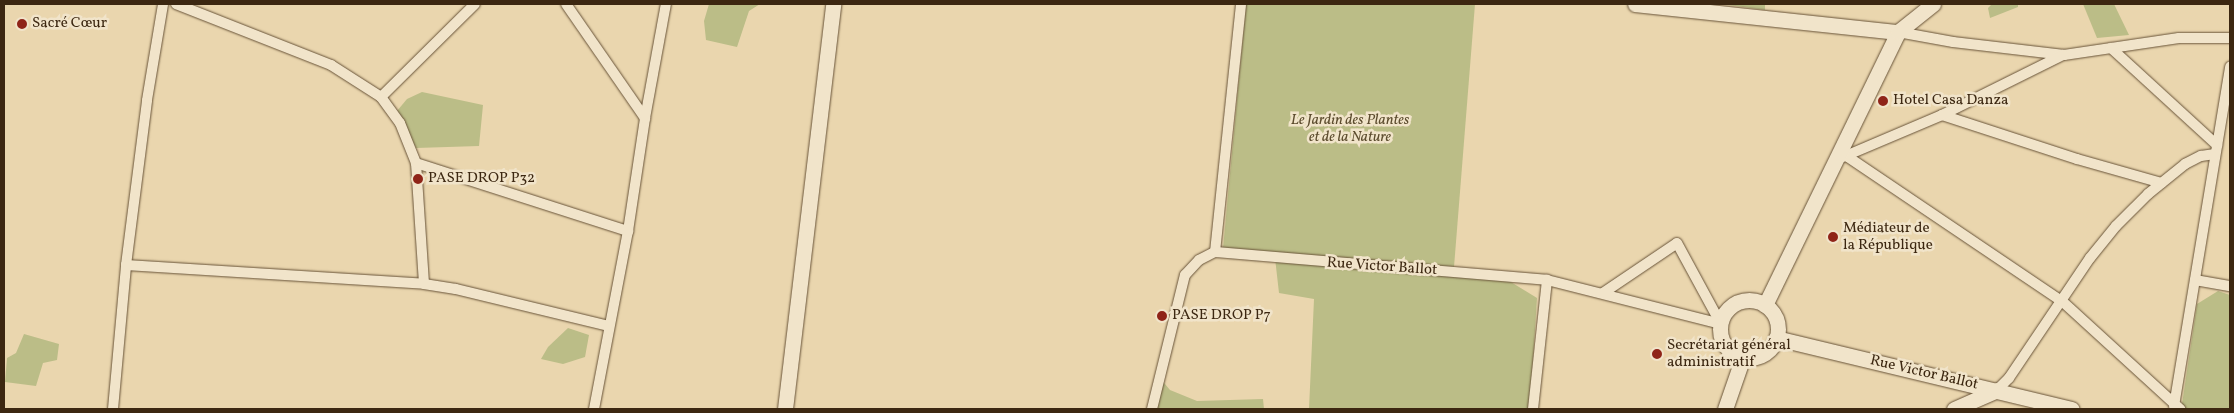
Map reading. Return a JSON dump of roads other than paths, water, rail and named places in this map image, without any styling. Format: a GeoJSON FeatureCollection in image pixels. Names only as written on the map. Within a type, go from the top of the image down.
{"type":"FeatureCollection","features":[{"type":"Feature","properties":{"kind":"main road"},"geometry":{"type":"LineString","coordinates":[[785,409],[833,4]]}},
{"type":"Feature","properties":{"kind":"main road"},"geometry":{"type":"LineString","coordinates":[[1636,4],[1898,32]]}},
{"type":"Feature","properties":{"kind":"main road"},"geometry":{"type":"LineString","coordinates":[[1765,306],[1842,157],[1898,32],[1933,4]]}},
{"type":"Feature","properties":{"kind":"main road"},"geometry":{"type":"LineString","coordinates":[[1752,301],[1765,306],[1776,320],[1776,338],[1770,349],[1763,354],[1751,358],[1743,357],[1726,347],[1722,339],[1721,324],[1726,312],[1738,303],[1752,301]]}},
{"type":"Feature","properties":{"kind":"main road","name":"Rue Victor Ballot"},"geometry":{"type":"LineString","coordinates":[[1776,338],[2072,409]]}},
{"type":"Feature","properties":{"kind":"main road"},"geometry":{"type":"LineString","coordinates":[[1725,409],[1743,357]]}},
{"type":"Feature","properties":{"kind":"main road"},"geometry":{"type":"LineString","coordinates":[[1954,409],[1997,390]]}},
{"type":"Feature","properties":{"kind":"street"},"geometry":{"type":"LineString","coordinates":[[113,409],[126,266],[163,4]]}},
{"type":"Feature","properties":{"kind":"street"},"geometry":{"type":"LineString","coordinates":[[176,4],[331,65],[381,97],[400,123],[416,163],[424,284]]}},
{"type":"Feature","properties":{"kind":"street"},"geometry":{"type":"LineString","coordinates":[[381,97],[475,4]]}},
{"type":"Feature","properties":{"kind":"street"},"geometry":{"type":"LineString","coordinates":[[566,4],[645,118]]}},
{"type":"Feature","properties":{"kind":"street"},"geometry":{"type":"LineString","coordinates":[[594,409],[628,231],[645,118],[666,4]]}},
{"type":"Feature","properties":{"kind":"street"},"geometry":{"type":"LineString","coordinates":[[1152,409],[1186,275],[1191,266],[1214,252],[1241,4]]}},
{"type":"Feature","properties":{"kind":"street"},"geometry":{"type":"LineString","coordinates":[[1898,32],[1953,42],[2064,55],[2180,38],[2230,38]]}},
{"type":"Feature","properties":{"kind":"street"},"geometry":{"type":"LineString","coordinates":[[2111,48],[2216,150]]}},
{"type":"Feature","properties":{"kind":"street"},"geometry":{"type":"LineString","coordinates":[[1842,157],[1942,115],[2064,55]]}},
{"type":"Feature","properties":{"kind":"street"},"geometry":{"type":"LineString","coordinates":[[2176,407],[2230,67]]}},
{"type":"Feature","properties":{"kind":"street"},"geometry":{"type":"LineString","coordinates":[[1942,115],[2058,154],[2162,183]]}},
{"type":"Feature","properties":{"kind":"street"},"geometry":{"type":"LineString","coordinates":[[1997,390],[2009,378],[2063,302],[2090,258],[2116,226],[2185,164],[2216,150]]}},
{"type":"Feature","properties":{"kind":"street"},"geometry":{"type":"LineString","coordinates":[[1842,157],[2063,302],[2176,407]]}},
{"type":"Feature","properties":{"kind":"street"},"geometry":{"type":"LineString","coordinates":[[416,163],[628,231]]}},
{"type":"Feature","properties":{"kind":"street"},"geometry":{"type":"LineString","coordinates":[[1603,293],[1677,243],[1721,324]]}},
{"type":"Feature","properties":{"kind":"street","name":"Rue Victor Ballot"},"geometry":{"type":"LineString","coordinates":[[1214,252],[1547,280],[1721,324]]}},
{"type":"Feature","properties":{"kind":"street"},"geometry":{"type":"LineString","coordinates":[[126,266],[424,284],[456,289],[609,326]]}},
{"type":"Feature","properties":{"kind":"street"},"geometry":{"type":"LineString","coordinates":[[1533,409],[1547,280]]}},
{"type":"Feature","properties":{"kind":"street"},"geometry":{"type":"LineString","coordinates":[[2195,280],[2230,286]]}},
{"type":"Feature","properties":{"kind":"place","name":"Sacré Cœur"},"geometry":{"type":"Point","coordinates":[22,24]}},
{"type":"Feature","properties":{"kind":"place","name":"Hotel Casa Danza"},"geometry":{"type":"Point","coordinates":[1883,101]}},
{"type":"Feature","properties":{"kind":"place","name":"PASE DROP P32"},"geometry":{"type":"Point","coordinates":[418,179]}},
{"type":"Feature","properties":{"kind":"place","name":"Médiateur de la République"},"geometry":{"type":"Point","coordinates":[1833,237]}},
{"type":"Feature","properties":{"kind":"place","name":"PASE DROP P7"},"geometry":{"type":"Point","coordinates":[1162,316]}},
{"type":"Feature","properties":{"kind":"place","name":"Secrétariat général administratif"},"geometry":{"type":"Point","coordinates":[1657,354]}},
{"type":"Feature","properties":{"kind":"park label","name":"Le Jardin des Plantes et de la Nature"},"geometry":{"type":"Point","coordinates":[1350,128]}}]}
